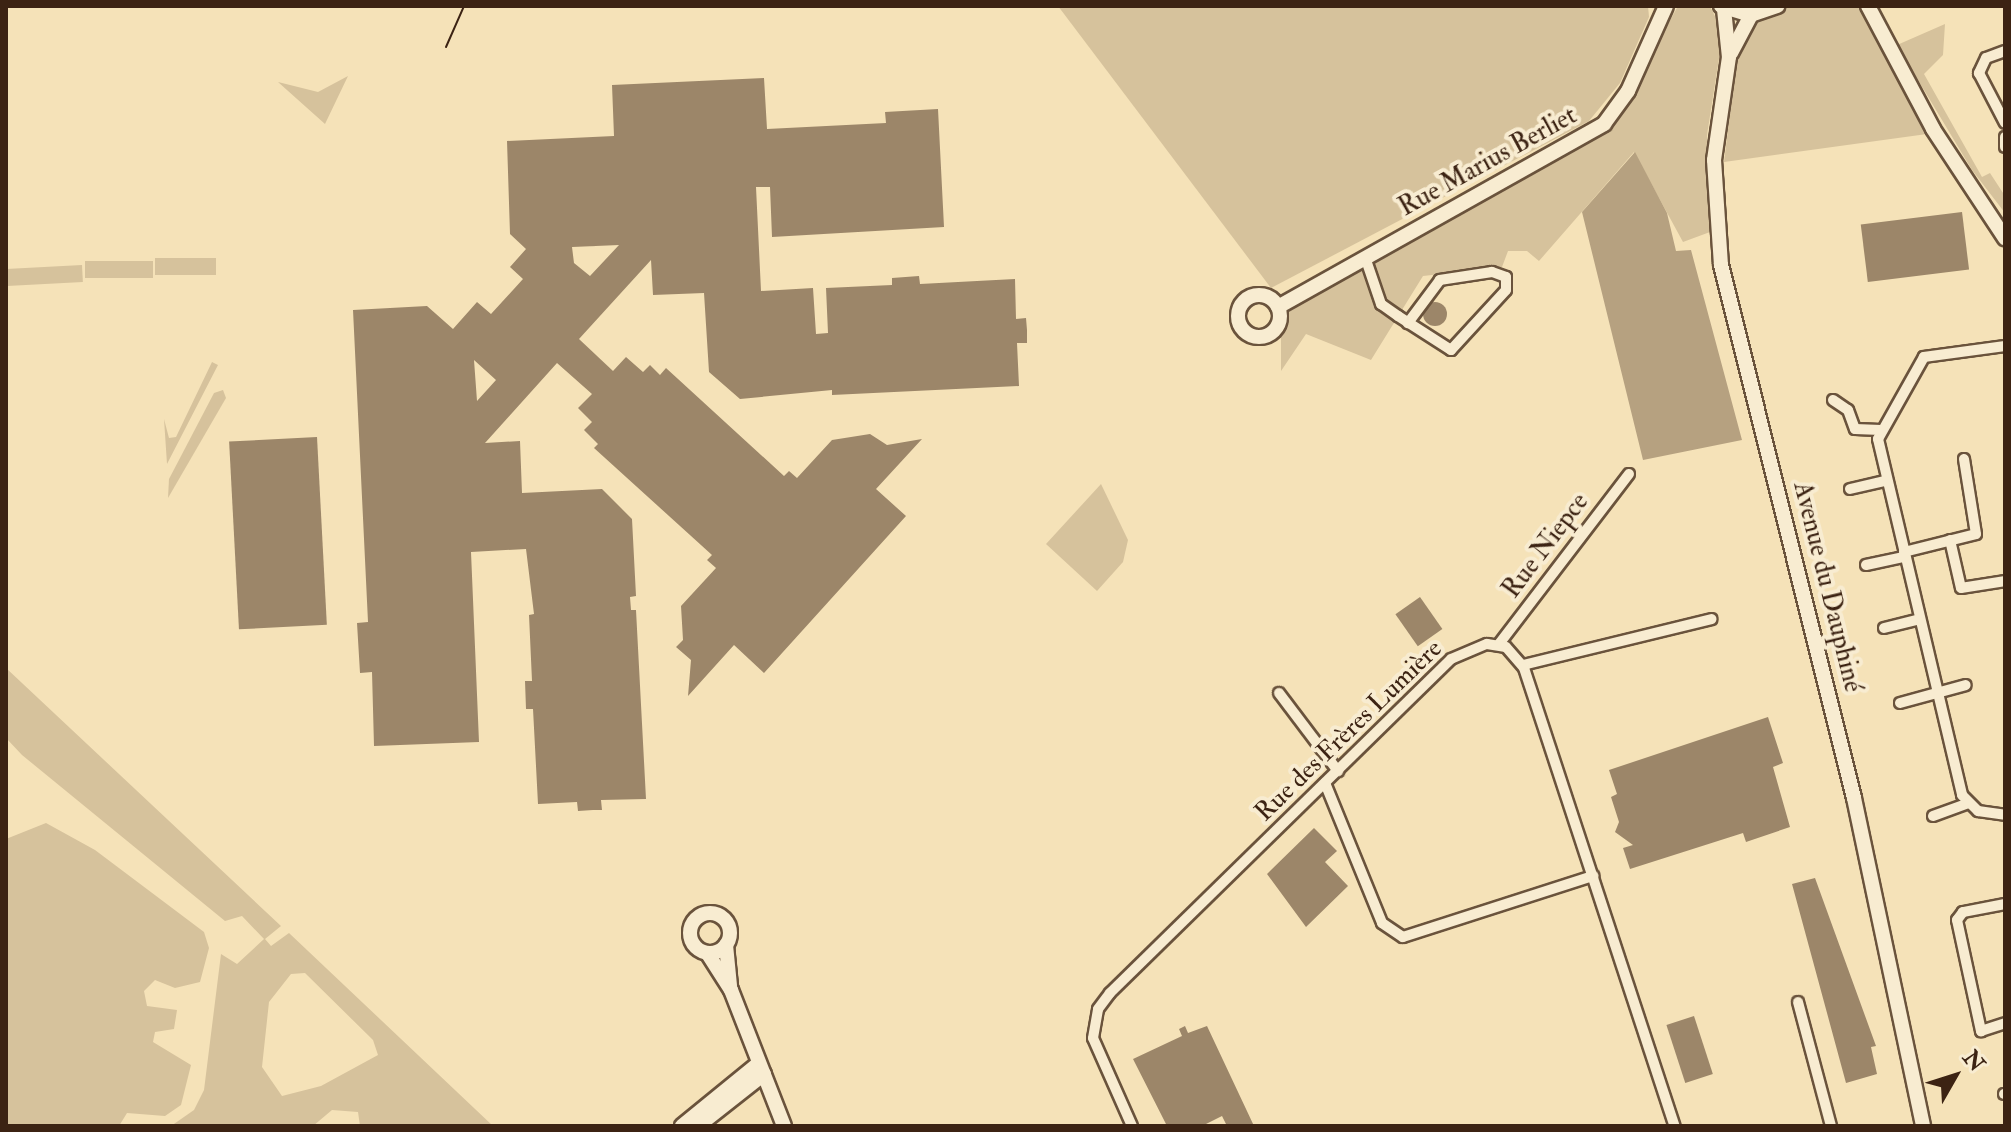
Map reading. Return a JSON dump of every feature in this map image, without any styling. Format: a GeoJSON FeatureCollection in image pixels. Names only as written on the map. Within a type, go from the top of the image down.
{"type":"FeatureCollection","features":[{"type":"Feature","properties":{"kind":"street","name":"Rue Marius Berliet"},"geometry":{"type":"LineString","coordinates":[[1278,307],[1604,124],[1628,91],[1666,6]]}},
{"type":"Feature","properties":{"kind":"street"},"geometry":{"type":"LineString","coordinates":[[1723,7],[1751,15],[1777,6]]}},
{"type":"Feature","properties":{"kind":"street"},"geometry":{"type":"LineString","coordinates":[[1868,6],[1933,129],[2003,229]]}},
{"type":"Feature","properties":{"kind":"street","name":"Avenue du Dauphiné"},"geometry":{"type":"LineString","coordinates":[[1723,7],[1729,57],[1714,160],[1721,265],[1854,798],[1923,1126]]}},
{"type":"Feature","properties":{"kind":"street","name":"Avenue du Dauphiné"},"geometry":{"type":"LineString","coordinates":[[1729,57],[1751,15]]}},
{"type":"Feature","properties":{"kind":"street"},"geometry":{"type":"LineString","coordinates":[[2005,51],[1986,58],[1979,73],[2005,123]]}},
{"type":"Feature","properties":{"kind":"street"},"geometry":{"type":"LineString","coordinates":[[2005,137],[2005,147]]}},
{"type":"Feature","properties":{"kind":"street"},"geometry":{"type":"LineString","coordinates":[[1365,257],[1374,296],[1408,323],[1456,351],[1506,290],[1506,277],[1492,272],[1440,280],[1408,323]]}},
{"type":"Feature","properties":{"kind":"street"},"geometry":{"type":"LineString","coordinates":[[2005,346],[1924,357],[1881,430],[1884,481],[1955,765],[1968,803],[1992,816],[2005,815]]}},
{"type":"Feature","properties":{"kind":"street"},"geometry":{"type":"LineString","coordinates":[[1833,400],[1848,410],[1855,429],[1881,430]]}},
{"type":"Feature","properties":{"kind":"street"},"geometry":{"type":"LineString","coordinates":[[1866,565],[1976,534],[1964,459]]}},
{"type":"Feature","properties":{"kind":"street","name":"Rue Niepce"},"geometry":{"type":"LineString","coordinates":[[1499,644],[1629,474]]}},
{"type":"Feature","properties":{"kind":"street"},"geometry":{"type":"LineString","coordinates":[[1850,489],[1884,481]]}},
{"type":"Feature","properties":{"kind":"street"},"geometry":{"type":"LineString","coordinates":[[1950,540],[1961,588],[2005,581]]}},
{"type":"Feature","properties":{"kind":"street"},"geometry":{"type":"LineString","coordinates":[[1523,665],[1711,619]]}},
{"type":"Feature","properties":{"kind":"street"},"geometry":{"type":"LineString","coordinates":[[1884,628],[1920,619]]}},
{"type":"Feature","properties":{"kind":"street"},"geometry":{"type":"LineString","coordinates":[[1499,644],[1523,665],[1675,1126]]}},
{"type":"Feature","properties":{"kind":"street","name":"Rue des Frères Lumière"},"geometry":{"type":"LineString","coordinates":[[1132,1126],[1097,1054],[1093,1038],[1098,1009],[1451,659],[1499,644]]}},
{"type":"Feature","properties":{"kind":"street"},"geometry":{"type":"LineString","coordinates":[[1900,703],[1966,685]]}},
{"type":"Feature","properties":{"kind":"street"},"geometry":{"type":"LineString","coordinates":[[1279,693],[1338,771]]}},
{"type":"Feature","properties":{"kind":"street"},"geometry":{"type":"LineString","coordinates":[[1325,783],[1382,923],[1403,937],[1593,876]]}},
{"type":"Feature","properties":{"kind":"street"},"geometry":{"type":"LineString","coordinates":[[1933,816],[1968,803]]}},
{"type":"Feature","properties":{"kind":"street"},"geometry":{"type":"LineString","coordinates":[[2005,904],[1963,912],[1957,920],[1981,1031],[2005,1023]]}},
{"type":"Feature","properties":{"kind":"street"},"geometry":{"type":"LineString","coordinates":[[731,990],[724,920],[699,916],[691,940],[708,954],[731,990],[784,1126]]}},
{"type":"Feature","properties":{"kind":"street"},"geometry":{"type":"LineString","coordinates":[[708,954],[726,945]]}},
{"type":"Feature","properties":{"kind":"street"},"geometry":{"type":"LineString","coordinates":[[1798,1002],[1831,1126]]}},
{"type":"Feature","properties":{"kind":"street"},"geometry":{"type":"LineString","coordinates":[[682,1126],[761,1068]]}},
{"type":"Feature","properties":{"kind":"street"},"geometry":{"type":"LineString","coordinates":[[698,1126],[761,1068]]}},
{"type":"Feature","properties":{"kind":"shaded area"},"geometry":{"type":"Polygon","coordinates":[[[1058,6],[1648,6],[1649,17],[1620,83],[1589,121],[1271,288],[1058,6]]]}},
{"type":"Feature","properties":{"kind":"shaded area"},"geometry":{"type":"Polygon","coordinates":[[[1678,6],[1710,6],[1723,33],[1707,135],[1710,232],[1683,242],[1634,152],[1539,261],[1527,251],[1508,251],[1502,267],[1423,276],[1371,360],[1306,334],[1281,371],[1281,335],[1291,307],[1610,129],[1678,6]]]}},
{"type":"Feature","properties":{"kind":"shaded area"},"geometry":{"type":"Polygon","coordinates":[[[1789,6],[1858,6],[1927,134],[1724,162],[1738,49],[1755,23],[1789,6]]]}},
{"type":"Feature","properties":{"kind":"shaded area"},"geometry":{"type":"Polygon","coordinates":[[[1945,24],[1943,55],[1924,74],[1982,177],[1990,173],[2005,196],[2005,213],[1972,170],[1897,45],[1945,24]]]}},
{"type":"Feature","properties":{"kind":"shaded area"},"geometry":{"type":"Polygon","coordinates":[[[348,76],[325,124],[278,82],[318,92],[348,76]]]}},
{"type":"Feature","properties":{"kind":"shaded area"},"geometry":{"type":"Polygon","coordinates":[[[1635,152],[1667,213],[1676,251],[1691,250],[1742,440],[1643,460],[1582,212],[1635,152]]]}},
{"type":"Feature","properties":{"kind":"shaded area"},"geometry":{"type":"Polygon","coordinates":[[[155,258],[216,258],[216,275],[155,275],[155,258]]]}},
{"type":"Feature","properties":{"kind":"shaded area"},"geometry":{"type":"Polygon","coordinates":[[[85,261],[153,261],[153,278],[85,278],[85,261]]]}},
{"type":"Feature","properties":{"kind":"shaded area"},"geometry":{"type":"Polygon","coordinates":[[[82,265],[83,282],[7,286],[6,269],[82,265]]]}},
{"type":"Feature","properties":{"kind":"shaded area"},"geometry":{"type":"Polygon","coordinates":[[[212,362],[218,365],[167,464],[164,419],[169,438],[176,437],[212,362]]]}},
{"type":"Feature","properties":{"kind":"shaded area"},"geometry":{"type":"Polygon","coordinates":[[[223,390],[226,398],[168,498],[169,479],[214,393],[223,390]]]}},
{"type":"Feature","properties":{"kind":"shaded area"},"geometry":{"type":"Polygon","coordinates":[[[1101,484],[1128,540],[1123,562],[1097,591],[1046,544],[1101,484]]]}},
{"type":"Feature","properties":{"kind":"shaded area"},"geometry":{"type":"Polygon","coordinates":[[[6,668],[281,926],[265,939],[271,946],[289,933],[493,1126],[360,1126],[358,1112],[332,1110],[313,1126],[171,1126],[194,1110],[204,1090],[221,954],[237,964],[264,939],[242,916],[225,921],[22,755],[6,738],[6,668]],[[305,973],[291,974],[269,1002],[262,1067],[282,1096],[321,1086],[378,1055],[373,1040],[305,973]]]}},
{"type":"Feature","properties":{"kind":"shaded area"},"geometry":{"type":"Polygon","coordinates":[[[46,823],[95,850],[204,932],[209,948],[200,982],[175,988],[155,980],[144,991],[147,1006],[177,1010],[174,1029],[155,1032],[153,1042],[191,1065],[181,1105],[165,1116],[127,1113],[119,1126],[6,1126],[6,839],[46,823]]]}},
{"type":"Feature","properties":{"kind":"building"},"geometry":{"type":"Polygon","coordinates":[[[764,78],[767,129],[886,123],[885,112],[938,109],[944,227],[772,237],[770,187],[756,187],[761,291],[813,288],[816,334],[828,333],[826,288],[892,285],[892,278],[919,276],[920,284],[1015,279],[1016,319],[1026,318],[1027,343],[1017,343],[1019,386],[832,395],[832,390],[740,399],[709,372],[704,293],[653,295],[651,260],[579,339],[613,371],[626,357],[643,372],[650,365],[660,375],[666,368],[784,476],[789,471],[797,478],[832,440],[870,434],[887,445],[922,439],[876,489],[906,516],[764,673],[734,645],[688,696],[691,660],[676,647],[683,640],[681,606],[716,568],[707,560],[712,555],[594,448],[598,444],[584,430],[592,422],[578,408],[592,394],[557,363],[485,443],[520,441],[522,493],[602,489],[632,519],[636,596],[630,597],[631,610],[636,610],[646,799],[601,800],[602,810],[578,811],[577,802],[538,804],[533,709],[526,709],[525,681],[532,681],[529,615],[534,614],[526,549],[471,552],[479,742],[374,746],[372,672],[360,673],[357,623],[368,622],[353,310],[427,306],[453,329],[477,302],[491,314],[523,279],[510,267],[526,249],[510,234],[507,141],[614,136],[612,85],[764,78]],[[619,245],[572,247],[574,263],[590,276],[619,245]],[[474,360],[477,401],[496,380],[474,360]]]}},
{"type":"Feature","properties":{"kind":"building"},"geometry":{"type":"Polygon","coordinates":[[[1962,212],[1969,270],[1868,282],[1861,224],[1962,212]]]}},
{"type":"Feature","properties":{"kind":"building"},"geometry":{"type":"Polygon","coordinates":[[[1435,302],[1443,306],[1447,314],[1443,322],[1435,326],[1427,322],[1423,314],[1427,306],[1435,302]]]}},
{"type":"Feature","properties":{"kind":"building"},"geometry":{"type":"Polygon","coordinates":[[[317,437],[327,625],[239,629],[229,442],[317,437]]]}},
{"type":"Feature","properties":{"kind":"building"},"geometry":{"type":"Polygon","coordinates":[[[1420,597],[1442,629],[1418,646],[1395,614],[1420,597]]]}},
{"type":"Feature","properties":{"kind":"building"},"geometry":{"type":"Polygon","coordinates":[[[1768,717],[1783,763],[1773,767],[1790,827],[1746,842],[1743,833],[1630,869],[1623,848],[1633,845],[1615,832],[1619,822],[1611,797],[1617,794],[1609,770],[1768,717]]]}},
{"type":"Feature","properties":{"kind":"building"},"geometry":{"type":"Polygon","coordinates":[[[1314,828],[1337,851],[1325,862],[1348,886],[1306,927],[1267,874],[1314,828]]]}},
{"type":"Feature","properties":{"kind":"building"},"geometry":{"type":"Polygon","coordinates":[[[1815,878],[1876,1046],[1871,1047],[1877,1074],[1846,1083],[1792,884],[1815,878]]]}},
{"type":"Feature","properties":{"kind":"building"},"geometry":{"type":"Polygon","coordinates":[[[1694,1016],[1713,1074],[1685,1083],[1666,1025],[1694,1016]]]}},
{"type":"Feature","properties":{"kind":"building"},"geometry":{"type":"Polygon","coordinates":[[[1185,1026],[1188,1033],[1207,1026],[1254,1126],[1227,1126],[1222,1116],[1202,1126],[1167,1126],[1133,1059],[1182,1036],[1179,1029],[1185,1026]]]}},
{"type":"Feature","properties":{"kind":"tram line"},"geometry":{"type":"LineString","coordinates":[[446,47],[464,6]]}}]}
